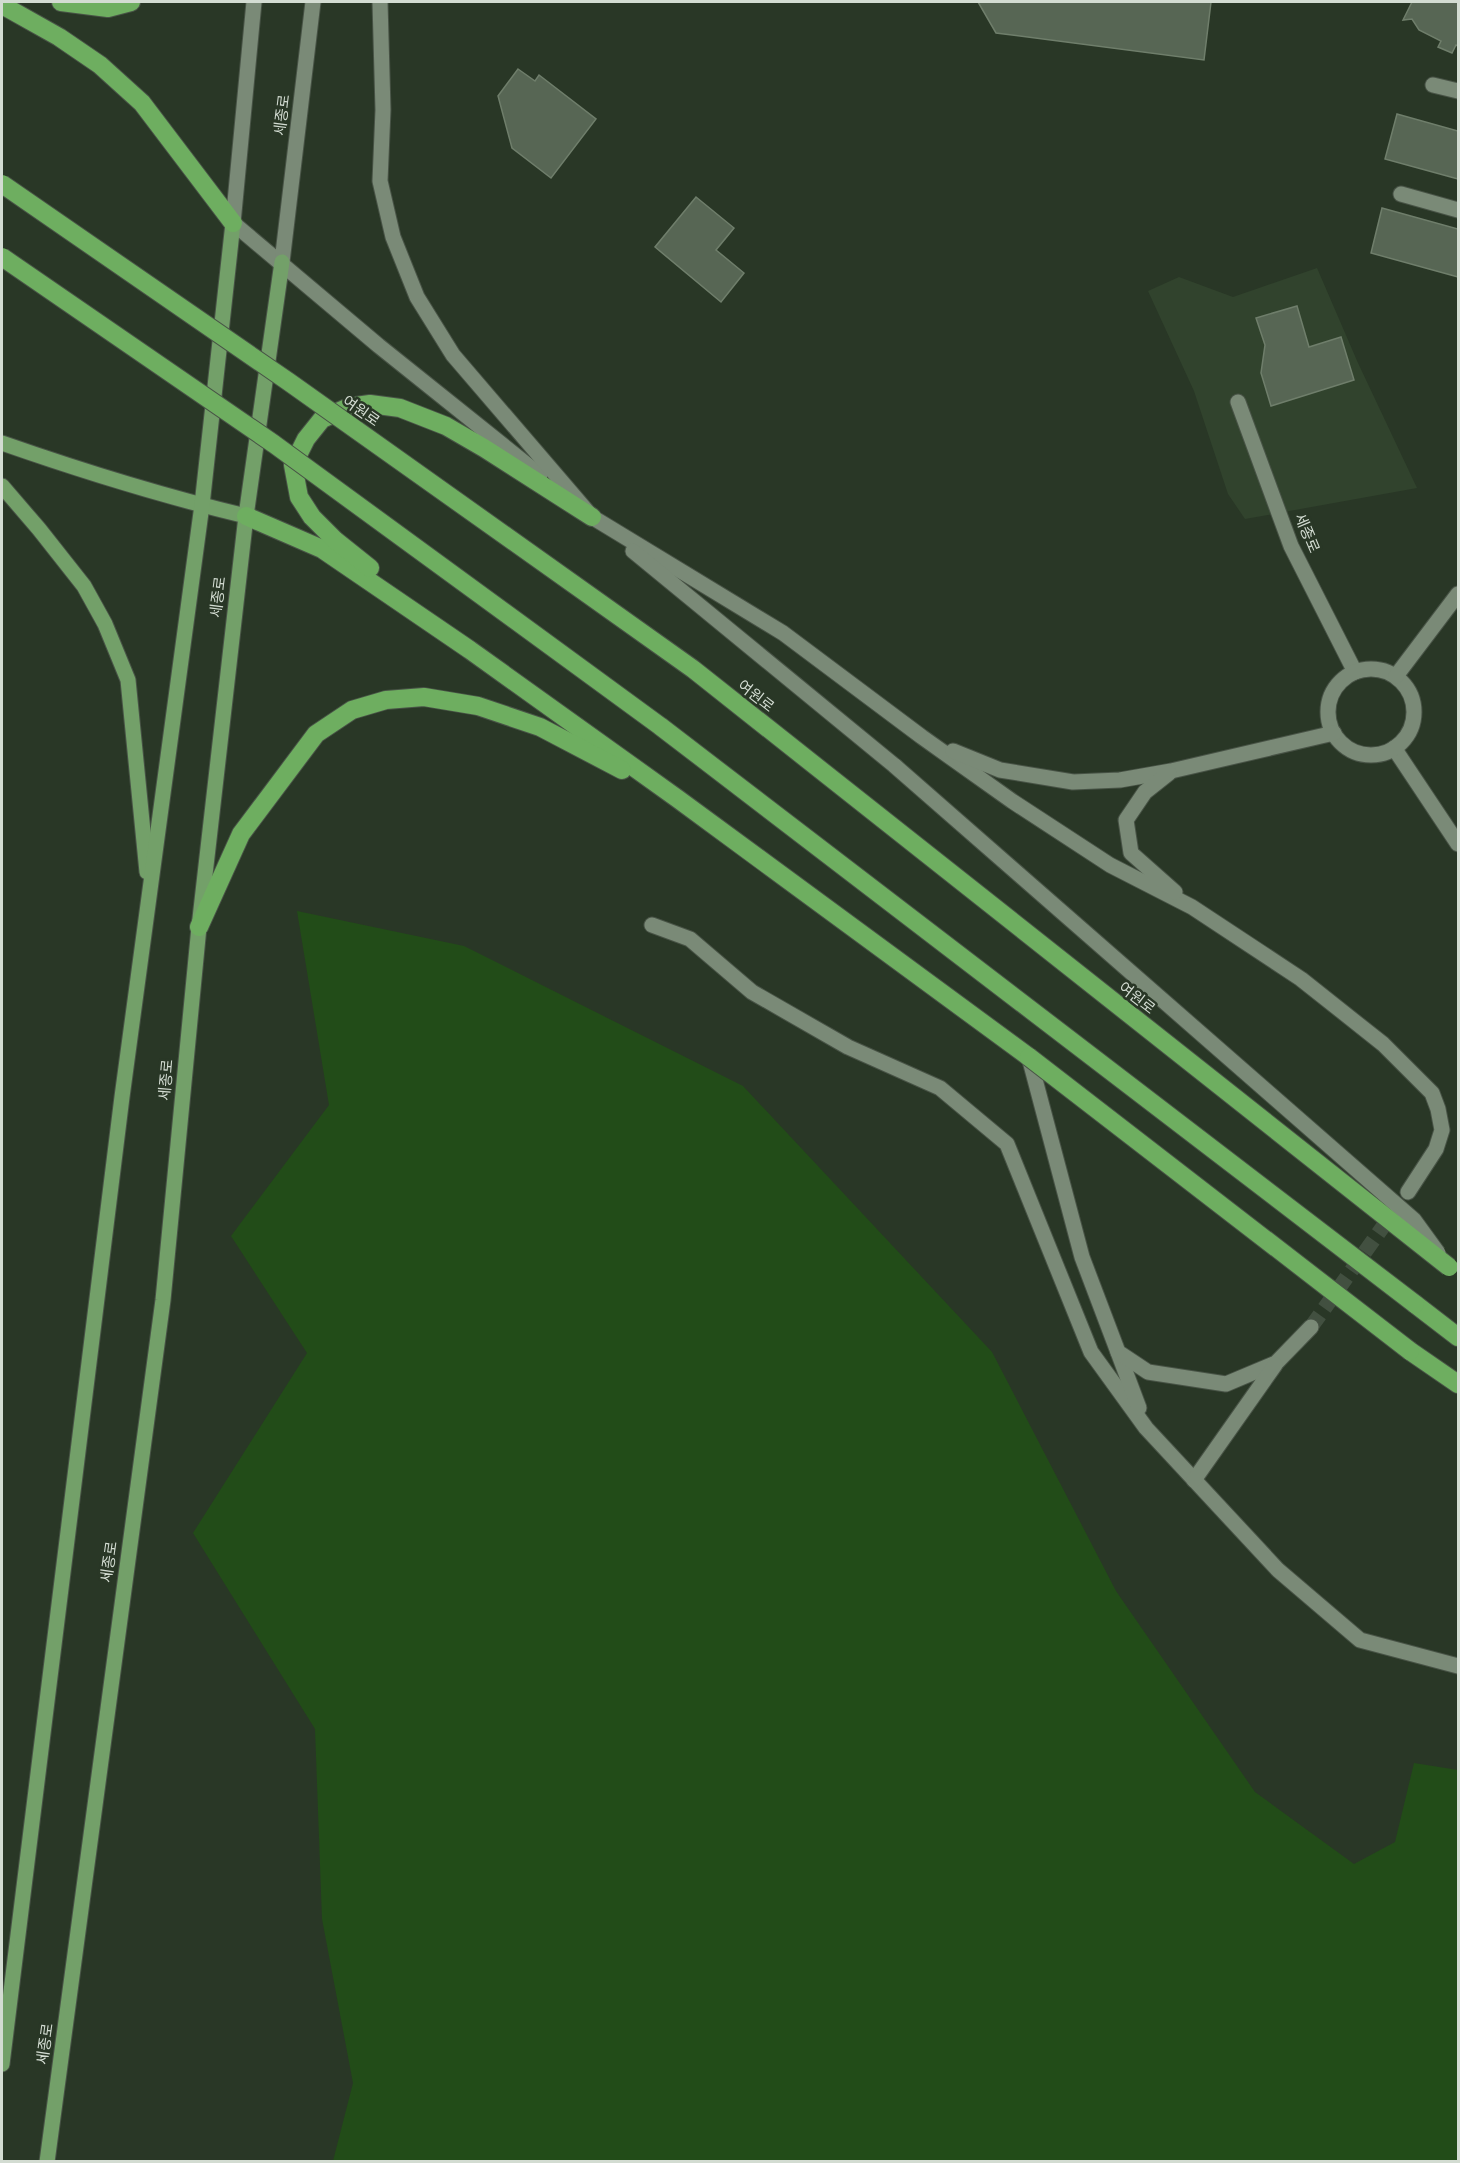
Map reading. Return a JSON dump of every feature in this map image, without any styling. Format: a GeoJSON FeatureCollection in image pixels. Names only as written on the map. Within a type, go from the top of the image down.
{"type":"FeatureCollection","features":[{"type":"Feature","properties":{"kind":"highway"},"geometry":{"type":"LineString","coordinates":[[61,2],[108,8],[131,2]]}},
{"type":"Feature","properties":{"kind":"highway"},"geometry":{"type":"LineString","coordinates":[[2,5],[68,42],[100,65],[142,103],[233,223]]}},
{"type":"Feature","properties":{"kind":"highway","name":"여원로"},"geometry":{"type":"LineString","coordinates":[[2,184],[289,382],[693,669],[1454,1271]]}},
{"type":"Feature","properties":{"kind":"highway"},"geometry":{"type":"LineString","coordinates":[[2,257],[274,444],[660,726],[1458,1337]]}},
{"type":"Feature","properties":{"kind":"highway"},"geometry":{"type":"LineString","coordinates":[[470,650],[335,540],[312,517],[299,497],[293,465],[306,439],[322,419],[349,407],[370,404],[400,408],[456,431],[591,517]]}},
{"type":"Feature","properties":{"kind":"highway"},"geometry":{"type":"LineString","coordinates":[[246,516],[322,549],[470,650],[678,799],[1029,1057],[1410,1351],[1458,1384]]}},
{"type":"Feature","properties":{"kind":"highway"},"geometry":{"type":"LineString","coordinates":[[198,927],[242,834],[316,734],[352,710],[386,700],[424,697],[478,706],[540,728],[678,799]]}},
{"type":"Feature","properties":{"kind":"main road","name":"세종로"},"geometry":{"type":"LineString","coordinates":[[2,2064],[122,1097],[202,505],[233,223]]}},
{"type":"Feature","properties":{"kind":"main road","name":"세종로"},"geometry":{"type":"LineString","coordinates":[[47,2162],[163,1300],[198,927],[246,516],[282,262]]}},
{"type":"Feature","properties":{"kind":"main road"},"geometry":{"type":"LineString","coordinates":[[2,443],[59,463],[246,516]]}},
{"type":"Feature","properties":{"kind":"main road"},"geometry":{"type":"LineString","coordinates":[[2,486],[84,586],[105,624],[128,680],[149,897]]}},
{"type":"Feature","properties":{"kind":"street"},"geometry":{"type":"LineString","coordinates":[[254,2],[233,223],[379,346],[895,766],[1414,1220],[1454,1271]]}},
{"type":"Feature","properties":{"kind":"street","name":"세종로"},"geometry":{"type":"LineString","coordinates":[[282,262],[314,2]]}},
{"type":"Feature","properties":{"kind":"street"},"geometry":{"type":"LineString","coordinates":[[380,2],[383,110],[380,181],[393,237],[417,297],[453,355],[591,517],[783,633],[1012,801],[1110,865],[1192,907],[1301,979],[1383,1044],[1432,1093],[1442,1130],[1436,1149],[1408,1192]]}},
{"type":"Feature","properties":{"kind":"street"},"geometry":{"type":"LineString","coordinates":[[1433,85],[1458,91]]}},
{"type":"Feature","properties":{"kind":"street"},"geometry":{"type":"LineString","coordinates":[[1401,194],[1458,210]]}},
{"type":"Feature","properties":{"kind":"street","name":"세종로"},"geometry":{"type":"LineString","coordinates":[[1238,402],[1291,546],[1355,672]]}},
{"type":"Feature","properties":{"kind":"street"},"geometry":{"type":"LineString","coordinates":[[1396,676],[1458,594]]}},
{"type":"Feature","properties":{"kind":"street"},"geometry":{"type":"LineString","coordinates":[[1369,669],[1383,670],[1396,676],[1406,686],[1412,698],[1414,712],[1412,726],[1405,738],[1394,748],[1382,753],[1362,753],[1343,744],[1334,733],[1329,719],[1329,704],[1333,691],[1343,679],[1355,672],[1369,669]]}},
{"type":"Feature","properties":{"kind":"street"},"geometry":{"type":"LineString","coordinates":[[928,741],[1000,770],[1073,782],[1120,780],[1171,771],[1334,733]]}},
{"type":"Feature","properties":{"kind":"street"},"geometry":{"type":"LineString","coordinates":[[1394,748],[1458,844]]}},
{"type":"Feature","properties":{"kind":"street"},"geometry":{"type":"LineString","coordinates":[[1171,771],[1145,792],[1126,820],[1131,853],[1192,907]]}},
{"type":"Feature","properties":{"kind":"street"},"geometry":{"type":"LineString","coordinates":[[651,925],[690,939],[752,992],[848,1047],[940,1088],[1006,1144],[1091,1352],[1146,1428],[1278,1570],[1360,1640],[1458,1666]]}},
{"type":"Feature","properties":{"kind":"street"},"geometry":{"type":"LineString","coordinates":[[1029,1057],[1082,1257],[1146,1428]]}},
{"type":"Feature","properties":{"kind":"street"},"geometry":{"type":"LineString","coordinates":[[1194,1479],[1276,1363],[1311,1327]]}},
{"type":"Feature","properties":{"kind":"street"},"geometry":{"type":"LineString","coordinates":[[1118,1352],[1148,1372],[1226,1384],[1276,1363]]}},
{"type":"Feature","properties":{"kind":"shaded area"},"geometry":{"type":"Polygon","coordinates":[[[1317,268],[1358,363],[1417,488],[1245,519],[1228,494],[1194,391],[1148,291],[1179,277],[1233,297],[1317,268]]]}},
{"type":"Feature","properties":{"kind":"green space"},"geometry":{"type":"Polygon","coordinates":[[[297,911],[464,946],[743,1086],[992,1352],[1116,1591],[1255,1792],[1354,1864],[1395,1842],[1414,1763],[1458,1770],[1458,2161],[333,2161],[353,2083],[322,1919],[315,1729],[193,1533],[307,1353],[231,1236],[329,1105],[297,911]]]}},
{"type":"Feature","properties":{"kind":"building"},"geometry":{"type":"Polygon","coordinates":[[[978,2],[1211,2],[1204,60],[996,33],[978,2]]]}},
{"type":"Feature","properties":{"kind":"building"},"geometry":{"type":"Polygon","coordinates":[[[1412,2],[1458,2],[1458,46],[1456,45],[1452,53],[1438,47],[1441,41],[1419,30],[1412,19],[1403,20],[1412,2]]]}},
{"type":"Feature","properties":{"kind":"building"},"geometry":{"type":"Polygon","coordinates":[[[518,69],[535,81],[539,75],[596,119],[551,178],[512,148],[498,96],[518,69]]]}},
{"type":"Feature","properties":{"kind":"building"},"geometry":{"type":"Polygon","coordinates":[[[1397,114],[1458,131],[1458,179],[1385,159],[1397,114]]]}},
{"type":"Feature","properties":{"kind":"building"},"geometry":{"type":"Polygon","coordinates":[[[696,197],[734,228],[716,250],[744,273],[721,302],[655,247],[696,197]]]}},
{"type":"Feature","properties":{"kind":"building"},"geometry":{"type":"Polygon","coordinates":[[[1382,208],[1458,229],[1458,277],[1371,253],[1382,208]]]}},
{"type":"Feature","properties":{"kind":"building"},"geometry":{"type":"Polygon","coordinates":[[[1297,306],[1309,347],[1341,337],[1354,380],[1271,406],[1261,373],[1265,345],[1256,318],[1297,306]]]}},
{"type":"Feature","properties":{"kind":"tunnel"},"geometry":{"type":"LineString","coordinates":[[1311,1327],[1395,1210]]}}]}
